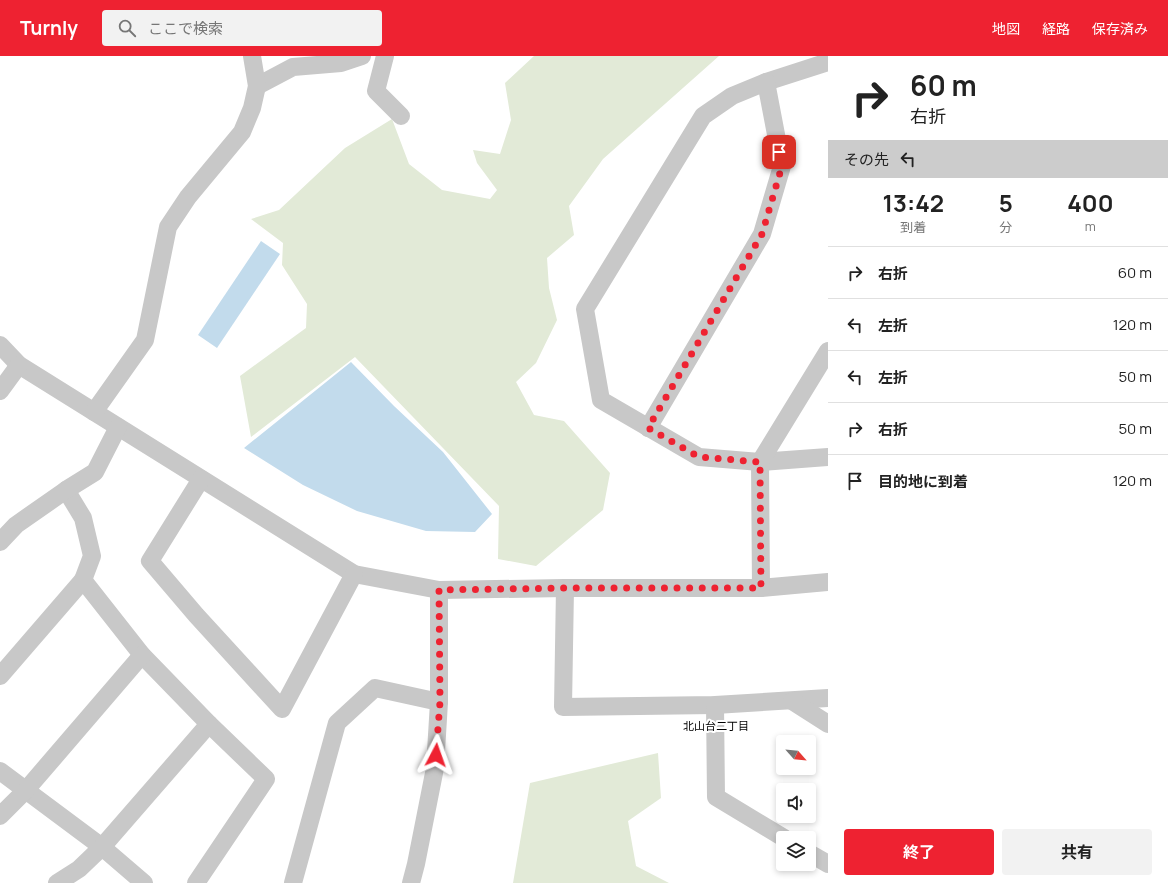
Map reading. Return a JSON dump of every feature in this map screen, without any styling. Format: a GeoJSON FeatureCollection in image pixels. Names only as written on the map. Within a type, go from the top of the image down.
{"type":"FeatureCollection","features":[{"type":"Feature","properties":{"kind":"street"},"geometry":{"type":"LineString","coordinates":[[94,412],[145,340],[168,227],[188,197],[242,132],[252,108],[257,86],[252,56]]}},
{"type":"Feature","properties":{"kind":"street"},"geometry":{"type":"LineString","coordinates":[[257,86],[293,67],[341,63],[362,56]]}},
{"type":"Feature","properties":{"kind":"street"},"geometry":{"type":"LineString","coordinates":[[385,56],[376,91],[401,116]]}},
{"type":"Feature","properties":{"kind":"street"},"geometry":{"type":"LineString","coordinates":[[828,62],[766,82],[732,96],[703,116],[585,309],[601,400],[699,457],[760,462],[828,457]]}},
{"type":"Feature","properties":{"kind":"street"},"geometry":{"type":"LineString","coordinates":[[648,428],[762,234],[782,166],[766,82]]}},
{"type":"Feature","properties":{"kind":"street"},"geometry":{"type":"LineString","coordinates":[[0,345],[18,365],[354,574],[439,590],[566,588],[761,588],[828,582]]}},
{"type":"Feature","properties":{"kind":"street"},"geometry":{"type":"LineString","coordinates":[[761,588],[760,462],[828,351]]}},
{"type":"Feature","properties":{"kind":"street"},"geometry":{"type":"LineString","coordinates":[[0,391],[18,365]]}},
{"type":"Feature","properties":{"kind":"street"},"geometry":{"type":"LineString","coordinates":[[0,542],[16,525],[66,490],[95,472],[118,427]]}},
{"type":"Feature","properties":{"kind":"street"},"geometry":{"type":"LineString","coordinates":[[201,479],[150,561],[282,710],[354,574]]}},
{"type":"Feature","properties":{"kind":"street"},"geometry":{"type":"LineString","coordinates":[[0,676],[83,580],[92,556],[83,518],[66,490]]}},
{"type":"Feature","properties":{"kind":"street"},"geometry":{"type":"LineString","coordinates":[[83,580],[142,655],[209,724],[266,779],[196,883]]}},
{"type":"Feature","properties":{"kind":"street"},"geometry":{"type":"LineString","coordinates":[[566,588],[563,707],[715,705],[828,698]]}},
{"type":"Feature","properties":{"kind":"street"},"geometry":{"type":"LineString","coordinates":[[411,883],[435,768],[440,702],[439,590]]}},
{"type":"Feature","properties":{"kind":"street"},"geometry":{"type":"LineString","coordinates":[[0,816],[26,790],[142,655]]}},
{"type":"Feature","properties":{"kind":"street"},"geometry":{"type":"LineString","coordinates":[[293,883],[337,723],[375,688],[440,702]]}},
{"type":"Feature","properties":{"kind":"street"},"geometry":{"type":"LineString","coordinates":[[792,701],[828,724]]}},
{"type":"Feature","properties":{"kind":"street"},"geometry":{"type":"LineString","coordinates":[[715,705],[716,797],[776,833]]}},
{"type":"Feature","properties":{"kind":"street"},"geometry":{"type":"LineString","coordinates":[[57,883],[78,870],[102,847],[209,724]]}},
{"type":"Feature","properties":{"kind":"street"},"geometry":{"type":"LineString","coordinates":[[0,771],[102,847],[144,883]]}},
{"type":"Feature","properties":{"kind":"street"},"geometry":{"type":"LineString","coordinates":[[816,857],[828,864]]}},
{"type":"Feature","properties":{"kind":"green space"},"geometry":{"type":"Polygon","coordinates":[[[534,56],[719,56],[603,159],[569,206],[574,235],[547,258],[549,288],[557,320],[536,363],[516,382],[534,415],[564,421],[610,473],[603,510],[536,566],[498,559],[499,506],[355,357],[251,437],[240,376],[306,328],[307,304],[282,265],[283,243],[251,219],[279,210],[345,148],[392,119],[409,164],[442,190],[490,199],[497,190],[477,163],[473,150],[500,154],[511,120],[505,83],[534,56]]]}},
{"type":"Feature","properties":{"kind":"green space"},"geometry":{"type":"Polygon","coordinates":[[[658,753],[661,798],[628,821],[636,866],[669,883],[513,883],[530,783],[658,753]]]}},
{"type":"Feature","properties":{"kind":"water"},"geometry":{"type":"Polygon","coordinates":[[[261,241],[280,254],[217,348],[198,335],[261,241]]]}},
{"type":"Feature","properties":{"kind":"water"},"geometry":{"type":"Polygon","coordinates":[[[351,362],[394,406],[443,452],[492,514],[475,532],[426,531],[357,511],[303,485],[244,448],[351,362]]]}},
{"type":"Feature","properties":{"kind":"district","name":"北山台二丁目"},"geometry":{"type":"Point","coordinates":[716,725]}},
{"type":"Feature","properties":{"kind":"route"},"geometry":{"type":"LineString","coordinates":[[436,755],[440,702],[439,590],[566,588],[761,588],[760,462],[699,457],[648,428],[762,234],[782,166],[779,152]]}}]}
